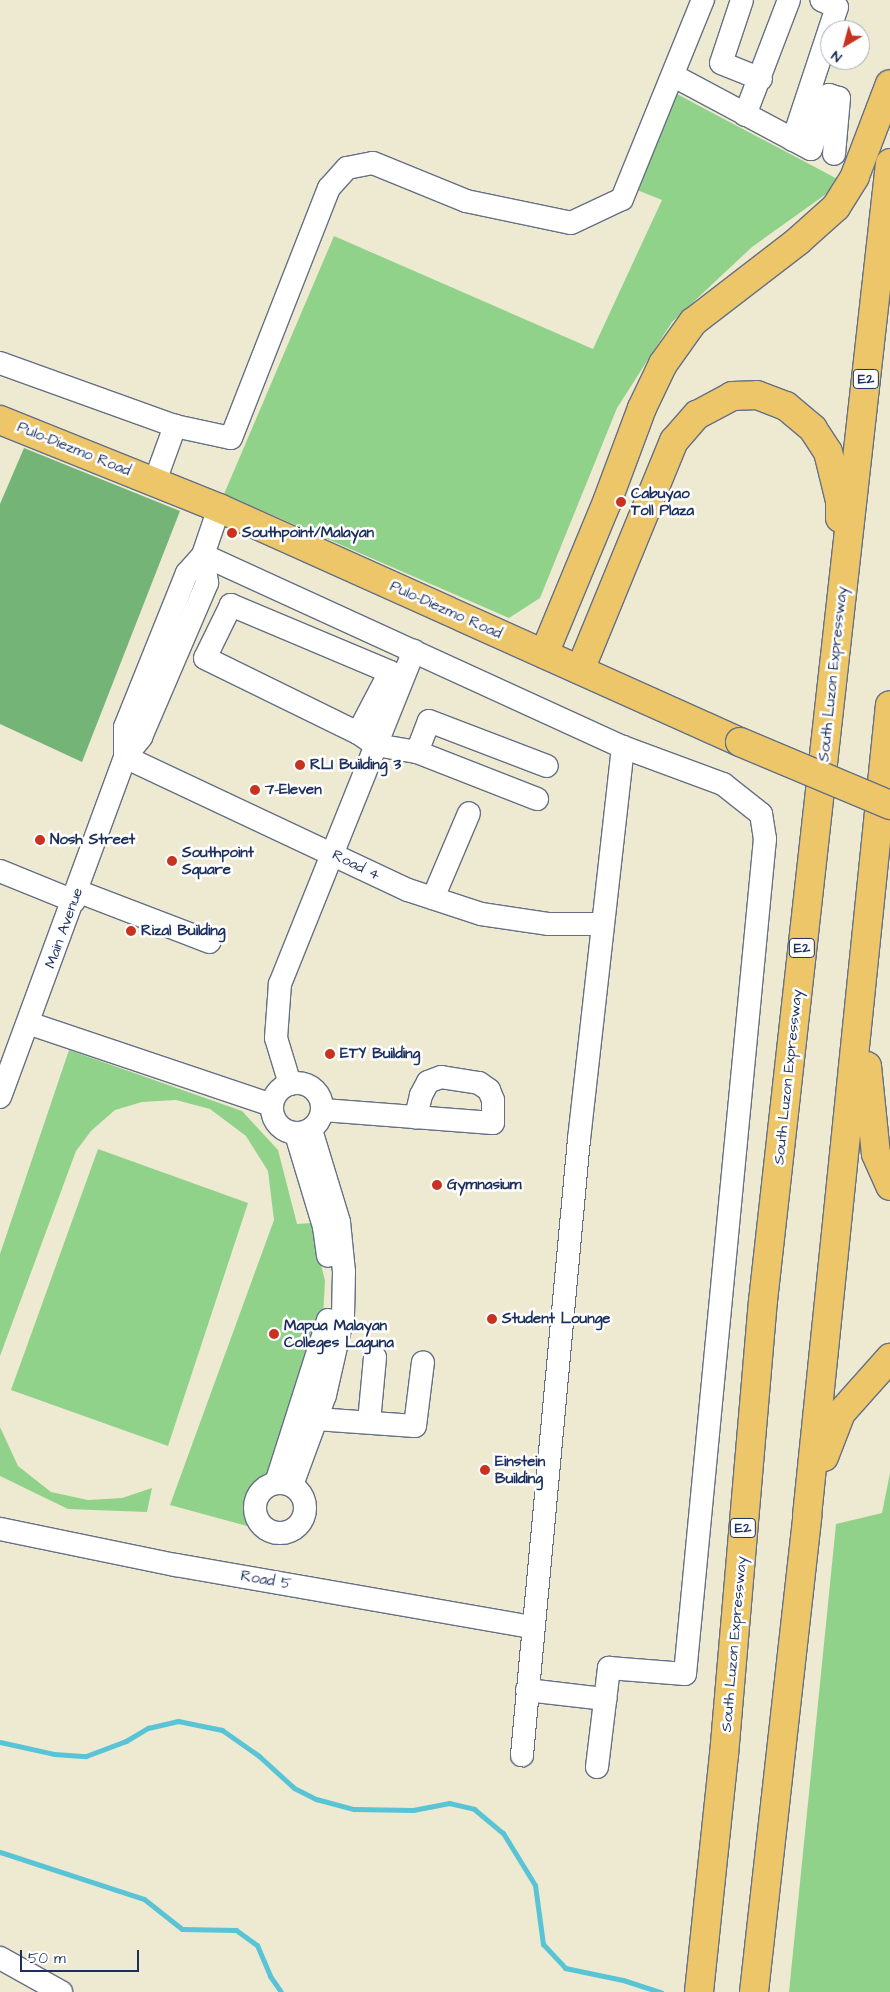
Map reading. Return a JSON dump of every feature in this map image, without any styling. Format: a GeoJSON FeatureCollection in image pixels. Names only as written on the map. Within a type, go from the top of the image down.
{"type":"FeatureCollection","features":[{"type":"Feature","properties":{"kind":"main road"},"geometry":{"type":"LineString","coordinates":[[544,654],[607,502],[642,408],[664,364],[693,322],[798,241],[836,207],[855,176],[890,84]]}},
{"type":"Feature","properties":{"kind":"main road","name":"South Luzon Expressway"},"geometry":{"type":"LineString","coordinates":[[699,1987],[724,1755],[762,1301],[890,163]]}},
{"type":"Feature","properties":{"kind":"main road"},"geometry":{"type":"LineString","coordinates":[[580,670],[641,516],[674,441],[697,415],[732,396],[756,395],[786,406],[812,429],[828,452],[840,501],[842,595]]}},
{"type":"Feature","properties":{"kind":"main road","name":"Pulo-Diezmo Road"},"geometry":{"type":"LineString","coordinates":[[0,420],[155,480],[740,742],[890,805]]}},
{"type":"Feature","properties":{"kind":"main road"},"geometry":{"type":"LineString","coordinates":[[754,1992],[807,1516],[890,705]]}},
{"type":"Feature","properties":{"kind":"main road"},"geometry":{"type":"LineString","coordinates":[[862,982],[868,1100],[876,1154],[890,1186]]}},
{"type":"Feature","properties":{"kind":"main road"},"geometry":{"type":"LineString","coordinates":[[807,1516],[832,1431],[841,1413],[890,1358]]}},
{"type":"Feature","properties":{"kind":"street"},"geometry":{"type":"LineString","coordinates":[[0,363],[174,426],[231,438],[329,188],[347,168],[373,163],[466,200],[571,223],[622,200],[674,76],[703,0]]}},
{"type":"Feature","properties":{"kind":"street"},"geometry":{"type":"LineString","coordinates":[[742,0],[721,63],[760,79]]}},
{"type":"Feature","properties":{"kind":"street"},"geometry":{"type":"LineString","coordinates":[[745,115],[790,0]]}},
{"type":"Feature","properties":{"kind":"street"},"geometry":{"type":"LineString","coordinates":[[793,140],[837,7],[821,0]]}},
{"type":"Feature","properties":{"kind":"street"},"geometry":{"type":"LineString","coordinates":[[674,76],[811,150],[829,95],[839,98],[834,154]]}},
{"type":"Feature","properties":{"kind":"street"},"geometry":{"type":"LineString","coordinates":[[155,480],[174,426]]}},
{"type":"Feature","properties":{"kind":"street","name":"Main Avenue"},"geometry":{"type":"LineString","coordinates":[[0,1097],[76,896],[125,757],[125,727],[187,572],[203,555],[219,508]]}},
{"type":"Feature","properties":{"kind":"street"},"geometry":{"type":"LineString","coordinates":[[203,555],[623,747],[723,784],[761,814],[764,840],[685,1674],[609,1668],[597,1767]]}},
{"type":"Feature","properties":{"kind":"street"},"geometry":{"type":"LineString","coordinates":[[358,733],[390,672],[231,605],[205,658],[358,733],[376,745],[417,752],[537,799]]}},
{"type":"Feature","properties":{"kind":"street"},"geometry":{"type":"LineString","coordinates":[[290,1084],[276,1038],[280,984],[414,651]]}},
{"type":"Feature","properties":{"kind":"street"},"geometry":{"type":"LineString","coordinates":[[417,752],[429,721],[546,766]]}},
{"type":"Feature","properties":{"kind":"street"},"geometry":{"type":"LineString","coordinates":[[522,1756],[602,924],[623,747]]}},
{"type":"Feature","properties":{"kind":"street","name":"Road 4"},"geometry":{"type":"LineString","coordinates":[[125,757],[333,853],[408,890],[481,914],[549,924],[602,924]]}},
{"type":"Feature","properties":{"kind":"street"},"geometry":{"type":"LineString","coordinates":[[432,898],[469,814]]}},
{"type":"Feature","properties":{"kind":"street"},"geometry":{"type":"LineString","coordinates":[[0,871],[210,942]]}},
{"type":"Feature","properties":{"kind":"street"},"geometry":{"type":"LineString","coordinates":[[28,1023],[272,1105]]}},
{"type":"Feature","properties":{"kind":"street"},"geometry":{"type":"LineString","coordinates":[[298,1083],[313,1088],[319,1094],[323,1110],[317,1125],[304,1132],[280,1127],[272,1113],[272,1105],[278,1092],[290,1084],[298,1083]]}},
{"type":"Feature","properties":{"kind":"street"},"geometry":{"type":"LineString","coordinates":[[323,1110],[416,1117]]}},
{"type":"Feature","properties":{"kind":"street"},"geometry":{"type":"LineString","coordinates":[[304,1132],[339,1222],[344,1272],[343,1316],[325,1396],[316,1419],[284,1484],[330,1312],[330,1272],[324,1227],[304,1132]]}},
{"type":"Feature","properties":{"kind":"street"},"geometry":{"type":"LineString","coordinates":[[369,1422],[375,1357]]}},
{"type":"Feature","properties":{"kind":"street"},"geometry":{"type":"LineString","coordinates":[[316,1419],[415,1426],[422,1362]]}},
{"type":"Feature","properties":{"kind":"street","name":"Road 5"},"geometry":{"type":"LineString","coordinates":[[1,1532],[533,1627]]}},
{"type":"Feature","properties":{"kind":"street"},"geometry":{"type":"LineString","coordinates":[[528,1690],[605,1699]]}},
{"type":"Feature","properties":{"kind":"street"},"geometry":{"type":"LineString","coordinates":[[0,1958],[61,1992]]}},
{"type":"Feature","properties":{"kind":"green space"},"geometry":{"type":"Polygon","coordinates":[[[675,93],[843,182],[752,247],[672,322],[617,408],[540,598],[509,618],[224,494],[334,236],[593,349],[662,200],[632,188],[675,93]]]}},
{"type":"Feature","properties":{"kind":"green space"},"geometry":{"type":"Polygon","coordinates":[[[24,448],[180,511],[82,762],[0,724],[0,504],[24,448]]]}},
{"type":"Feature","properties":{"kind":"green space"},"geometry":{"type":"Polygon","coordinates":[[[69,1050],[242,1111],[278,1150],[297,1224],[311,1223],[325,1281],[323,1316],[271,1477],[258,1489],[247,1526],[170,1505],[274,1220],[268,1171],[246,1136],[210,1109],[176,1100],[142,1102],[115,1110],[91,1131],[76,1151],[0,1356],[0,1254],[69,1050]]]}},
{"type":"Feature","properties":{"kind":"green space"},"geometry":{"type":"Polygon","coordinates":[[[98,1149],[248,1203],[168,1446],[11,1390],[98,1149]]]}},
{"type":"Feature","properties":{"kind":"green space"},"geometry":{"type":"Polygon","coordinates":[[[0,1427],[18,1466],[51,1492],[88,1500],[122,1498],[152,1488],[147,1512],[68,1509],[0,1476],[0,1427]]]}},
{"type":"Feature","properties":{"kind":"green space"},"geometry":{"type":"Polygon","coordinates":[[[890,1473],[890,1992],[789,1992],[836,1524],[882,1513],[890,1473]]]}},
{"type":"Feature","properties":{"kind":"waterway"},"geometry":{"type":"LineString","coordinates":[[0,1742],[54,1754],[86,1756],[126,1741],[148,1728],[178,1721],[222,1730],[259,1756],[294,1788],[316,1799],[354,1809],[413,1810],[449,1803],[474,1809],[503,1833],[535,1885],[543,1944],[565,1968],[623,1980],[661,1992]]}},
{"type":"Feature","properties":{"kind":"waterway"},"geometry":{"type":"LineString","coordinates":[[0,1852],[144,1899],[182,1929],[236,1930],[257,1945],[270,1976],[281,1992]]}},
{"type":"Feature","properties":{"kind":"place","name":"Cabuyao Toll Plaza"},"geometry":{"type":"Point","coordinates":[621,502]}},
{"type":"Feature","properties":{"kind":"place","name":"Southpoint/Malayan"},"geometry":{"type":"Point","coordinates":[232,533]}},
{"type":"Feature","properties":{"kind":"place","name":"RLI Building 3"},"geometry":{"type":"Point","coordinates":[300,765]}},
{"type":"Feature","properties":{"kind":"place","name":"7-Eleven"},"geometry":{"type":"Point","coordinates":[255,790]}},
{"type":"Feature","properties":{"kind":"place","name":"Nosh Street"},"geometry":{"type":"Point","coordinates":[40,840]}},
{"type":"Feature","properties":{"kind":"place","name":"Southpoint Square"},"geometry":{"type":"Point","coordinates":[172,861]}},
{"type":"Feature","properties":{"kind":"place","name":"Rizal Building"},"geometry":{"type":"Point","coordinates":[131,931]}},
{"type":"Feature","properties":{"kind":"place","name":"ETY Building"},"geometry":{"type":"Point","coordinates":[330,1054]}},
{"type":"Feature","properties":{"kind":"place","name":"Gymnasium"},"geometry":{"type":"Point","coordinates":[437,1185]}},
{"type":"Feature","properties":{"kind":"place","name":"Student Lounge"},"geometry":{"type":"Point","coordinates":[492,1319]}},
{"type":"Feature","properties":{"kind":"place","name":"Mapua Malayan Colleges Laguna"},"geometry":{"type":"Point","coordinates":[274,1334]}},
{"type":"Feature","properties":{"kind":"place","name":"Einstein Building"},"geometry":{"type":"Point","coordinates":[485,1470]}}]}
